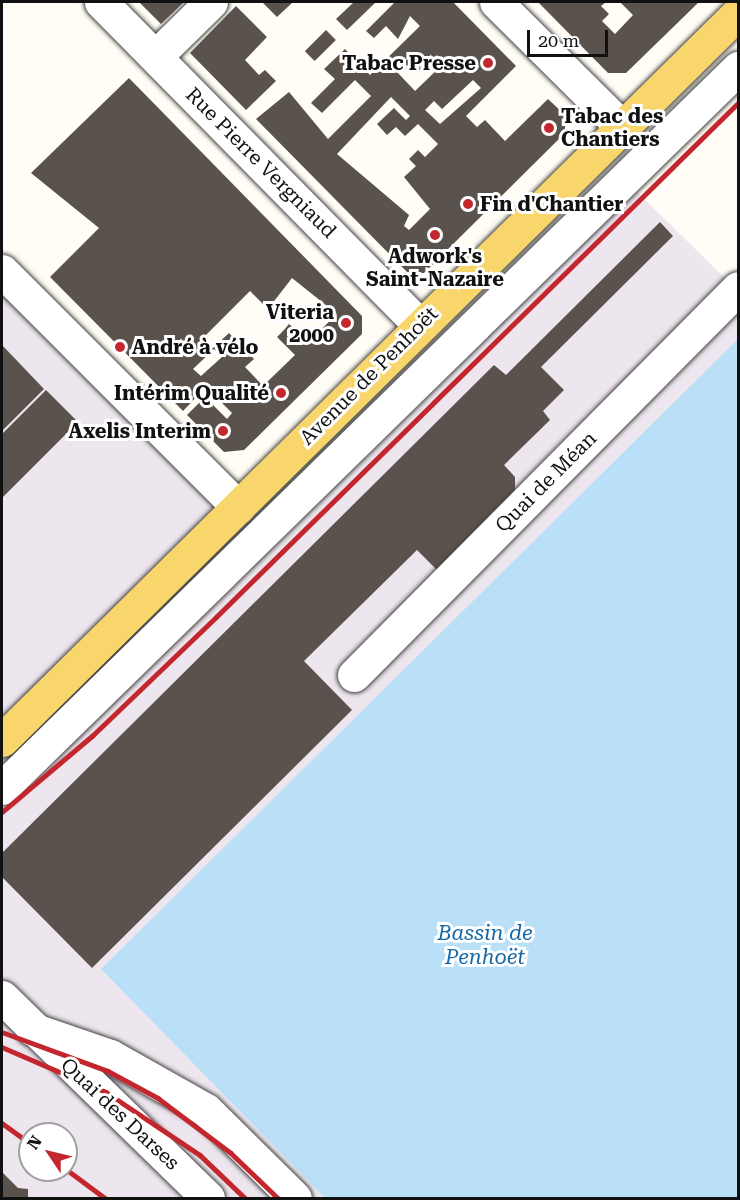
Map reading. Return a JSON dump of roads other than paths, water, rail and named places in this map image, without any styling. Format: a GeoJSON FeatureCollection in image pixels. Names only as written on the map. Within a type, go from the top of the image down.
{"type":"FeatureCollection","features":[{"type":"Feature","properties":{"kind":"main road","name":"Avenue de Penhoët"},"geometry":{"type":"LineString","coordinates":[[2,740],[420,325],[738,14]]}},
{"type":"Feature","properties":{"kind":"street","name":"Rue Pierre Vergniaud"},"geometry":{"type":"LineString","coordinates":[[100,2],[420,325]]}},
{"type":"Feature","properties":{"kind":"street"},"geometry":{"type":"LineString","coordinates":[[156,56],[211,2]]}},
{"type":"Feature","properties":{"kind":"street"},"geometry":{"type":"LineString","coordinates":[[496,2],[623,128]]}},
{"type":"Feature","properties":{"kind":"street"},"geometry":{"type":"LineString","coordinates":[[2,788],[738,68]]}},
{"type":"Feature","properties":{"kind":"street"},"geometry":{"type":"LineString","coordinates":[[2,271],[238,507]]}},
{"type":"Feature","properties":{"kind":"street","name":"Quai de Méan"},"geometry":{"type":"LineString","coordinates":[[354,675],[738,288]]}},
{"type":"Feature","properties":{"kind":"street","name":"Quai des Darses"},"geometry":{"type":"LineString","coordinates":[[2,997],[32,1029],[208,1198]]}},
{"type":"Feature","properties":{"kind":"street","name":"Quai des Darses"},"geometry":{"type":"LineString","coordinates":[[32,1029],[110,1056],[206,1110],[296,1198]]}},
{"type":"Feature","properties":{"kind":"water","name":"Bassin de Penhoët"},"geometry":{"type":"Polygon","coordinates":[[[738,339],[738,1198],[325,1198],[101,969],[738,339]]]}},
{"type":"Feature","properties":{"kind":"railway"},"geometry":{"type":"LineString","coordinates":[[2,812],[92,736],[216,617],[738,103]]}},
{"type":"Feature","properties":{"kind":"railway"},"geometry":{"type":"LineString","coordinates":[[2,1032],[108,1071],[158,1098],[231,1153],[278,1198]]}},
{"type":"Feature","properties":{"kind":"railway"},"geometry":{"type":"LineString","coordinates":[[2,1047],[106,1092],[200,1155],[245,1198]]}},
{"type":"Feature","properties":{"kind":"railway"},"geometry":{"type":"LineString","coordinates":[[2,1123],[18,1134]]}},
{"type":"Feature","properties":{"kind":"railway"},"geometry":{"type":"LineString","coordinates":[[78,1178],[105,1198]]}},
{"type":"Feature","properties":{"kind":"place","name":"Tabac Presse"},"geometry":{"type":"Point","coordinates":[488,63]}},
{"type":"Feature","properties":{"kind":"place","name":"Tabac des Chantiers"},"geometry":{"type":"Point","coordinates":[549,128]}},
{"type":"Feature","properties":{"kind":"place","name":"Fin d'Chantier"},"geometry":{"type":"Point","coordinates":[468,204]}},
{"type":"Feature","properties":{"kind":"place","name":"Adwork's Saint-Nazaire"},"geometry":{"type":"Point","coordinates":[435,235]}},
{"type":"Feature","properties":{"kind":"place","name":"Viteria 2000"},"geometry":{"type":"Point","coordinates":[346,323]}},
{"type":"Feature","properties":{"kind":"place","name":"André à vélo"},"geometry":{"type":"Point","coordinates":[120,347]}},
{"type":"Feature","properties":{"kind":"place","name":"Intérim Qualité"},"geometry":{"type":"Point","coordinates":[281,393]}},
{"type":"Feature","properties":{"kind":"place","name":"Axelis Interim"},"geometry":{"type":"Point","coordinates":[223,431]}}]}
